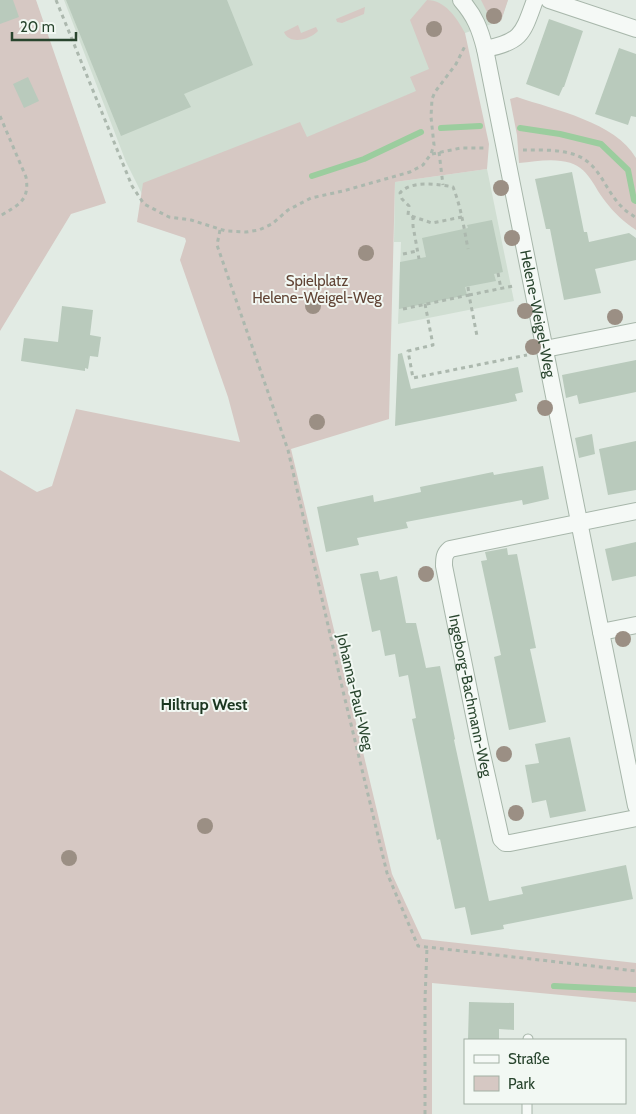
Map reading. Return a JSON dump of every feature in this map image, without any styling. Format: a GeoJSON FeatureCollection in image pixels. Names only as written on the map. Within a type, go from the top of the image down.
{"type":"FeatureCollection","features":[{"type":"Feature","properties":{"kind":"street","name":"Helene-Weigel-Weg"},"geometry":{"type":"LineString","coordinates":[[461,0],[473,14],[484,42],[601,632],[632,758],[636,806]]}},
{"type":"Feature","properties":{"kind":"street"},"geometry":{"type":"LineString","coordinates":[[484,42],[496,47],[517,38],[524,29],[534,0]]}},
{"type":"Feature","properties":{"kind":"street"},"geometry":{"type":"LineString","coordinates":[[549,0],[636,29]]}},
{"type":"Feature","properties":{"kind":"street"},"geometry":{"type":"LineString","coordinates":[[545,351],[636,331]]}},
{"type":"Feature","properties":{"kind":"street"},"geometry":{"type":"LineString","coordinates":[[579,522],[636,510]]}},
{"type":"Feature","properties":{"kind":"street","name":"Ingeborg-Bachmann-Weg"},"geometry":{"type":"LineString","coordinates":[[579,522],[450,549],[446,552],[444,566],[501,839],[505,843],[510,843],[636,818]]}},
{"type":"Feature","properties":{"kind":"street"},"geometry":{"type":"LineString","coordinates":[[601,632],[636,625]]}},
{"type":"Feature","properties":{"kind":"path"},"geometry":{"type":"LineString","coordinates":[[56,0],[132,186],[144,204],[169,217],[191,220],[220,230],[246,232],[259,230],[272,224],[288,210],[311,198],[410,172],[423,165],[431,154],[434,135],[431,107],[435,92],[456,64],[463,47],[484,42]]}},
{"type":"Feature","properties":{"kind":"path"},"geometry":{"type":"LineString","coordinates":[[0,116],[26,177],[27,187],[25,197],[17,206],[0,216]]}},
{"type":"Feature","properties":{"kind":"path"},"geometry":{"type":"LineString","coordinates":[[431,154],[461,148],[561,152],[576,155],[585,159],[600,176],[620,206],[636,218]]}},
{"type":"Feature","properties":{"kind":"path"},"geometry":{"type":"LineString","coordinates":[[439,152],[443,185]]}},
{"type":"Feature","properties":{"kind":"path"},"geometry":{"type":"LineString","coordinates":[[462,217],[432,223],[413,216],[408,214],[409,206],[402,199],[400,193],[404,188],[428,183],[453,187],[459,204],[462,217],[468,249]]}},
{"type":"Feature","properties":{"kind":"path"},"geometry":{"type":"LineString","coordinates":[[413,216],[419,259]]}},
{"type":"Feature","properties":{"kind":"path","name":"Johanna-Paul-Weg"},"geometry":{"type":"LineString","coordinates":[[220,230],[217,245],[288,450],[345,701],[387,873],[418,946],[428,947]]}},
{"type":"Feature","properties":{"kind":"path"},"geometry":{"type":"LineString","coordinates":[[403,254],[417,251]]}},
{"type":"Feature","properties":{"kind":"path"},"geometry":{"type":"LineString","coordinates":[[498,273],[501,288]]}},
{"type":"Feature","properties":{"kind":"path"},"geometry":{"type":"LineString","coordinates":[[403,309],[531,282]]}},
{"type":"Feature","properties":{"kind":"path"},"geometry":{"type":"LineString","coordinates":[[468,287],[477,336]]}},
{"type":"Feature","properties":{"kind":"path"},"geometry":{"type":"LineString","coordinates":[[425,304],[433,345],[408,351],[413,378],[545,351]]}},
{"type":"Feature","properties":{"kind":"path"},"geometry":{"type":"LineString","coordinates":[[424,1114],[424,1000],[428,947],[636,971]]}},
{"type":"Feature","properties":{"kind":"shaded area"},"geometry":{"type":"Polygon","coordinates":[[[64,0],[508,0],[501,21],[465,33],[424,94],[305,142],[143,196],[126,162],[64,0]]]}},
{"type":"Feature","properties":{"kind":"shaded area"},"geometry":{"type":"Polygon","coordinates":[[[487,169],[514,301],[398,324],[401,242],[394,242],[395,182],[487,169]]]}},
{"type":"Feature","properties":{"kind":"green space"},"geometry":{"type":"Polygon","coordinates":[[[0,0],[36,0],[106,203],[71,214],[0,331],[0,0]]]}},
{"type":"Feature","properties":{"kind":"green space","name":"Spielplatz Helene-Weigel-Weg"},"geometry":{"type":"Polygon","coordinates":[[[427,0],[445,6],[465,33],[489,144],[487,169],[395,182],[389,419],[291,449],[392,874],[422,939],[636,963],[636,1002],[432,983],[432,1114],[0,1114],[0,470],[37,492],[52,486],[76,409],[240,442],[228,397],[180,260],[186,241],[185,238],[137,222],[143,183],[300,122],[307,137],[416,91],[410,77],[429,69],[410,20],[427,0]]]}},
{"type":"Feature","properties":{"kind":"green space"},"geometry":{"type":"Polygon","coordinates":[[[481,0],[508,0],[501,21],[493,24],[481,0]]]}},
{"type":"Feature","properties":{"kind":"green space"},"geometry":{"type":"Polygon","coordinates":[[[365,7],[364,14],[342,23],[337,22],[336,19],[365,7]]]}},
{"type":"Feature","properties":{"kind":"green space"},"geometry":{"type":"Polygon","coordinates":[[[298,25],[301,33],[316,27],[318,31],[305,39],[290,39],[284,32],[298,25]]]}},
{"type":"Feature","properties":{"kind":"green space"},"geometry":{"type":"Polygon","coordinates":[[[517,97],[599,126],[614,135],[626,146],[636,158],[636,230],[612,209],[588,175],[577,166],[556,160],[519,163],[517,135],[510,99],[517,97]]]}},
{"type":"Feature","properties":{"kind":"building"},"geometry":{"type":"Polygon","coordinates":[[[0,0],[13,0],[19,17],[0,24],[0,0]]]}},
{"type":"Feature","properties":{"kind":"building"},"geometry":{"type":"Polygon","coordinates":[[[66,0],[227,0],[253,65],[184,94],[191,107],[121,136],[66,0]]]}},
{"type":"Feature","properties":{"kind":"building"},"geometry":{"type":"Polygon","coordinates":[[[549,19],[583,31],[564,87],[559,96],[526,84],[549,19]]]}},
{"type":"Feature","properties":{"kind":"building"},"geometry":{"type":"Polygon","coordinates":[[[619,48],[636,54],[636,117],[631,116],[628,125],[595,114],[619,48]]]}},
{"type":"Feature","properties":{"kind":"building"},"geometry":{"type":"Polygon","coordinates":[[[28,77],[39,101],[24,108],[13,84],[28,77]]]}},
{"type":"Feature","properties":{"kind":"building"},"geometry":{"type":"Polygon","coordinates":[[[572,172],[584,232],[587,232],[589,242],[629,233],[636,238],[636,260],[595,269],[601,293],[564,300],[550,229],[546,229],[535,179],[572,172]]]}},
{"type":"Feature","properties":{"kind":"building"},"geometry":{"type":"Polygon","coordinates":[[[492,220],[503,272],[494,274],[496,281],[465,287],[467,295],[399,309],[400,262],[426,257],[422,238],[468,228],[467,225],[492,220]]]}},
{"type":"Feature","properties":{"kind":"building"},"geometry":{"type":"Polygon","coordinates":[[[62,306],[93,310],[90,335],[101,337],[98,357],[90,356],[88,369],[85,368],[85,371],[21,361],[24,338],[58,342],[62,306]]]}},
{"type":"Feature","properties":{"kind":"building"},"geometry":{"type":"Polygon","coordinates":[[[402,353],[411,389],[518,367],[523,392],[515,394],[517,401],[395,426],[398,354],[402,353]]]}},
{"type":"Feature","properties":{"kind":"building"},"geometry":{"type":"Polygon","coordinates":[[[636,360],[636,392],[579,404],[577,395],[566,398],[562,375],[636,360]]]}},
{"type":"Feature","properties":{"kind":"building"},"geometry":{"type":"Polygon","coordinates":[[[592,434],[595,454],[579,458],[575,438],[592,434]]]}},
{"type":"Feature","properties":{"kind":"building"},"geometry":{"type":"Polygon","coordinates":[[[636,441],[636,490],[608,495],[599,449],[636,441]]]}},
{"type":"Feature","properties":{"kind":"building"},"geometry":{"type":"Polygon","coordinates":[[[543,466],[549,499],[523,505],[522,500],[406,522],[408,528],[357,538],[359,545],[326,552],[317,507],[373,495],[374,502],[421,492],[420,487],[493,472],[494,475],[543,466]]]}},
{"type":"Feature","properties":{"kind":"building"},"geometry":{"type":"Polygon","coordinates":[[[636,542],[636,576],[612,581],[605,549],[636,542]]]}},
{"type":"Feature","properties":{"kind":"building"},"geometry":{"type":"Polygon","coordinates":[[[507,548],[508,555],[517,554],[536,648],[530,649],[546,722],[509,730],[494,657],[501,655],[481,561],[487,560],[485,552],[507,548]]]}},
{"type":"Feature","properties":{"kind":"building"},"geometry":{"type":"Polygon","coordinates":[[[378,571],[380,580],[397,576],[406,623],[416,623],[426,668],[440,666],[489,901],[523,894],[521,887],[626,865],[633,899],[503,925],[504,929],[471,935],[465,907],[455,909],[440,839],[437,840],[412,719],[416,718],[408,675],[399,677],[395,654],[385,656],[380,630],[372,632],[360,574],[378,571]]]}},
{"type":"Feature","properties":{"kind":"building"},"geometry":{"type":"Polygon","coordinates":[[[570,737],[586,811],[550,818],[546,800],[532,803],[525,765],[539,763],[535,744],[570,737]]]}},
{"type":"Feature","properties":{"kind":"building"},"geometry":{"type":"Polygon","coordinates":[[[469,1002],[514,1003],[514,1030],[499,1029],[499,1039],[468,1039],[469,1002]]]}},
{"type":"Feature","properties":{"kind":"waterway"},"geometry":{"type":"LineString","coordinates":[[441,128],[480,126]]}},
{"type":"Feature","properties":{"kind":"waterway"},"geometry":{"type":"LineString","coordinates":[[520,128],[560,134],[601,144],[628,170],[634,200],[636,201]]}},
{"type":"Feature","properties":{"kind":"waterway"},"geometry":{"type":"LineString","coordinates":[[312,176],[364,159],[421,132]]}},
{"type":"Feature","properties":{"kind":"waterway"},"geometry":{"type":"LineString","coordinates":[[554,986],[636,990]]}},
{"type":"Feature","properties":{"kind":"district","name":"Hiltrup West"},"geometry":{"type":"Point","coordinates":[204,704]}}]}
